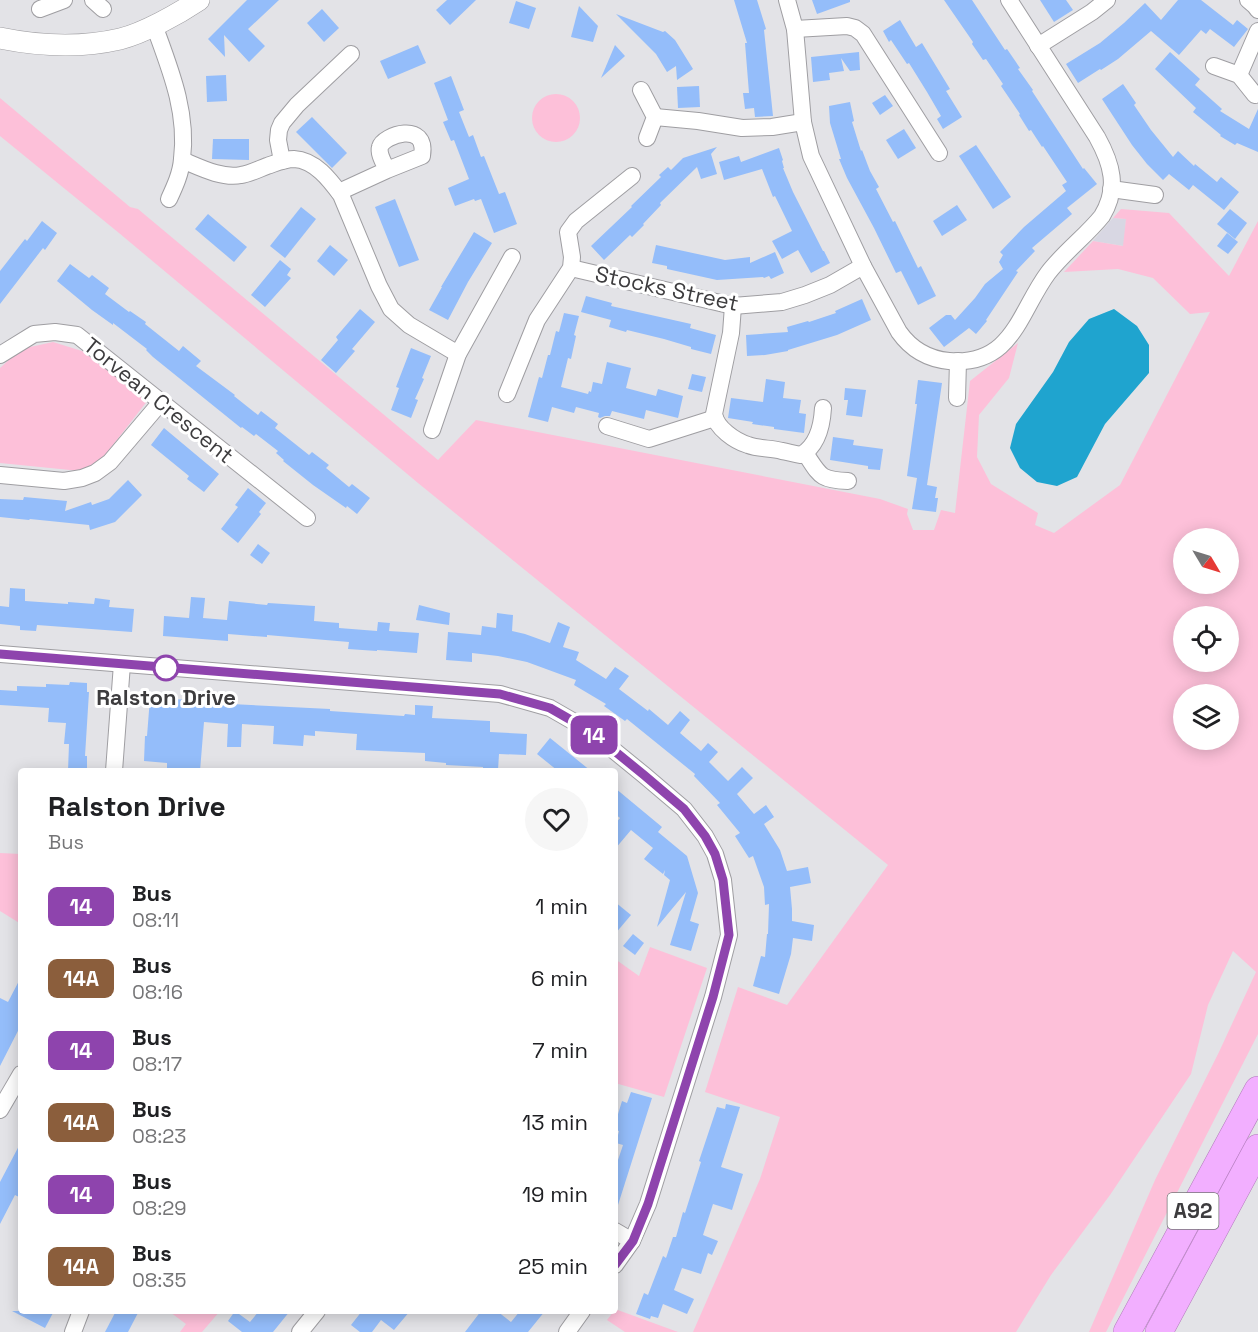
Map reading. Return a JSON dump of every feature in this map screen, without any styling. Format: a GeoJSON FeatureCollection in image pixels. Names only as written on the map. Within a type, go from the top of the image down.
{"type":"FeatureCollection","features":[{"type":"Feature","properties":{"kind":"highway","name":"A92"},"geometry":{"type":"LineString","coordinates":[[1127,1332],[1258,1090]]}},
{"type":"Feature","properties":{"kind":"highway","name":"A92"},"geometry":{"type":"LineString","coordinates":[[1159,1332],[1258,1148]]}},
{"type":"Feature","properties":{"kind":"street"},"geometry":{"type":"LineString","coordinates":[[40,9],[64,0]]}},
{"type":"Feature","properties":{"kind":"street"},"geometry":{"type":"LineString","coordinates":[[0,38],[26,44],[74,45],[121,38],[154,25],[199,0]]}},
{"type":"Feature","properties":{"kind":"street"},"geometry":{"type":"LineString","coordinates":[[787,0],[795,29],[804,122],[811,156],[899,332],[905,340],[925,355],[939,360],[958,361],[982,357],[1005,342],[1021,322],[1049,272],[1102,216],[1108,206],[1112,189],[1113,180],[1107,155],[1009,0]]}},
{"type":"Feature","properties":{"kind":"street"},"geometry":{"type":"LineString","coordinates":[[1038,46],[1107,0]]}},
{"type":"Feature","properties":{"kind":"street"},"geometry":{"type":"LineString","coordinates":[[1248,0],[1258,10]]}},
{"type":"Feature","properties":{"kind":"street"},"geometry":{"type":"LineString","coordinates":[[154,25],[175,80],[180,101],[183,135],[182,160],[169,199]]}},
{"type":"Feature","properties":{"kind":"street"},"geometry":{"type":"LineString","coordinates":[[795,29],[847,26],[863,34],[939,153]]}},
{"type":"Feature","properties":{"kind":"street"},"geometry":{"type":"LineString","coordinates":[[1239,75],[1258,31]]}},
{"type":"Feature","properties":{"kind":"street"},"geometry":{"type":"LineString","coordinates":[[282,161],[278,140],[282,123],[297,105],[351,54]]}},
{"type":"Feature","properties":{"kind":"street"},"geometry":{"type":"LineString","coordinates":[[1214,66],[1239,75],[1255,95]]}},
{"type":"Feature","properties":{"kind":"street"},"geometry":{"type":"LineString","coordinates":[[640,90],[656,117]]}},
{"type":"Feature","properties":{"kind":"street"},"geometry":{"type":"LineString","coordinates":[[656,117],[742,128],[772,127],[804,122]]}},
{"type":"Feature","properties":{"kind":"street"},"geometry":{"type":"LineString","coordinates":[[647,138],[656,117]]}},
{"type":"Feature","properties":{"kind":"street"},"geometry":{"type":"LineString","coordinates":[[182,160],[212,173],[239,176],[293,159],[314,166],[339,192],[391,309],[409,325],[458,354]]}},
{"type":"Feature","properties":{"kind":"street"},"geometry":{"type":"LineString","coordinates":[[339,192],[387,170]]}},
{"type":"Feature","properties":{"kind":"street","name":"Stocks Street"},"geometry":{"type":"LineString","coordinates":[[507,394],[537,320],[571,268],[572,257],[568,232],[571,226],[632,176]]}},
{"type":"Feature","properties":{"kind":"street"},"geometry":{"type":"LineString","coordinates":[[1112,189],[1155,195]]}},
{"type":"Feature","properties":{"kind":"street"},"geometry":{"type":"LineString","coordinates":[[432,430],[458,354],[512,256]]}},
{"type":"Feature","properties":{"kind":"street","name":"Stocks Street"},"geometry":{"type":"LineString","coordinates":[[571,268],[733,306],[790,300],[830,285],[864,266]]}},
{"type":"Feature","properties":{"kind":"street"},"geometry":{"type":"LineString","coordinates":[[733,306],[716,404],[715,418],[719,425],[748,445],[801,455],[809,449],[820,429],[823,408]]}},
{"type":"Feature","properties":{"kind":"street","name":"Torvean Crescent"},"geometry":{"type":"LineString","coordinates":[[0,355],[34,334],[55,332],[77,335],[307,518]]}},
{"type":"Feature","properties":{"kind":"street"},"geometry":{"type":"LineString","coordinates":[[957,399],[958,361]]}},
{"type":"Feature","properties":{"kind":"street"},"geometry":{"type":"LineString","coordinates":[[0,476],[64,481],[95,473],[110,462],[161,402]]}},
{"type":"Feature","properties":{"kind":"street"},"geometry":{"type":"LineString","coordinates":[[607,426],[649,439],[715,418]]}},
{"type":"Feature","properties":{"kind":"street"},"geometry":{"type":"LineString","coordinates":[[805,453],[823,477],[848,481]]}},
{"type":"Feature","properties":{"kind":"street"},"geometry":{"type":"LineString","coordinates":[[0,654],[500,694],[550,708],[590,731],[684,809],[705,836],[715,854],[723,880],[729,935],[713,997],[648,1204],[633,1241],[618,1261]]}},
{"type":"Feature","properties":{"kind":"street"},"geometry":{"type":"LineString","coordinates":[[114,768],[122,664]]}},
{"type":"Feature","properties":{"kind":"street"},"geometry":{"type":"LineString","coordinates":[[0,1110],[18,1079]]}},
{"type":"Feature","properties":{"kind":"street"},"geometry":{"type":"LineString","coordinates":[[618,1234],[633,1241]]}},
{"type":"Feature","properties":{"kind":"street"},"geometry":{"type":"LineString","coordinates":[[73,1332],[80,1314]]}},
{"type":"Feature","properties":{"kind":"street"},"geometry":{"type":"LineString","coordinates":[[300,1332],[315,1314]]}},
{"type":"Feature","properties":{"kind":"street"},"geometry":{"type":"LineString","coordinates":[[567,1332],[580,1314]]}},
{"type":"Feature","properties":{"kind":"shaded area"},"geometry":{"type":"Polygon","coordinates":[[[556,94],[573,101],[580,118],[573,135],[556,142],[539,135],[532,118],[539,101],[556,94]]]}},
{"type":"Feature","properties":{"kind":"shaded area"},"geometry":{"type":"Polygon","coordinates":[[[0,98],[130,207],[138,209],[438,460],[476,420],[880,499],[908,509],[907,514],[913,530],[934,530],[941,510],[955,513],[970,381],[1018,343],[1009,378],[979,415],[977,457],[991,484],[1038,513],[1035,525],[1054,533],[1120,485],[1210,312],[1190,314],[1153,278],[1118,269],[1064,272],[1093,241],[1123,246],[1126,219],[1113,218],[1121,209],[1169,213],[1229,276],[1258,221],[1258,1034],[1106,1332],[1089,1332],[1155,1180],[1256,972],[1233,951],[1208,1005],[1191,1074],[1110,1195],[1051,1275],[1016,1332],[693,1332],[760,1179],[780,1117],[705,1092],[738,987],[787,1005],[888,865],[418,483],[0,136],[0,98]]]}},
{"type":"Feature","properties":{"kind":"shaded area"},"geometry":{"type":"Polygon","coordinates":[[[1113,218],[1126,219],[1124,246],[1093,241],[1113,218]]]}},
{"type":"Feature","properties":{"kind":"shaded area"},"geometry":{"type":"Polygon","coordinates":[[[53,342],[82,351],[148,400],[102,459],[80,471],[0,463],[0,368],[21,349],[53,342]]]}},
{"type":"Feature","properties":{"kind":"shaded area"},"geometry":{"type":"Polygon","coordinates":[[[0,853],[18,854],[18,922],[0,911],[0,853]]]}},
{"type":"Feature","properties":{"kind":"shaded area"},"geometry":{"type":"Polygon","coordinates":[[[650,947],[707,968],[664,1097],[618,1084],[618,961],[639,976],[650,947]]]}},
{"type":"Feature","properties":{"kind":"shaded area"},"geometry":{"type":"Polygon","coordinates":[[[618,1310],[678,1332],[625,1332],[607,1320],[612,1314],[618,1314],[618,1310]]]}},
{"type":"Feature","properties":{"kind":"shaded area"},"geometry":{"type":"Polygon","coordinates":[[[173,1314],[217,1314],[202,1332],[180,1332],[186,1324],[173,1314]]]}},
{"type":"Feature","properties":{"kind":"water"},"geometry":{"type":"Polygon","coordinates":[[[1114,309],[1137,326],[1149,345],[1149,373],[1105,424],[1077,477],[1057,486],[1037,482],[1020,468],[1010,448],[1016,424],[1053,372],[1069,342],[1089,319],[1114,309]]]}},
{"type":"Feature","properties":{"kind":"building"},"geometry":{"type":"Polygon","coordinates":[[[247,0],[279,0],[248,29],[265,46],[249,62],[224,35],[225,57],[208,39],[247,0]]]}},
{"type":"Feature","properties":{"kind":"building"},"geometry":{"type":"Polygon","coordinates":[[[447,0],[476,0],[450,25],[436,10],[447,0]]]}},
{"type":"Feature","properties":{"kind":"building"},"geometry":{"type":"Polygon","coordinates":[[[734,0],[757,0],[766,29],[764,30],[773,116],[755,117],[754,108],[745,109],[743,93],[749,93],[745,43],[747,43],[734,0]]]}},
{"type":"Feature","properties":{"kind":"building"},"geometry":{"type":"Polygon","coordinates":[[[812,0],[850,0],[850,2],[817,14],[812,0]]]}},
{"type":"Feature","properties":{"kind":"building"},"geometry":{"type":"Polygon","coordinates":[[[944,0],[972,0],[1005,50],[1007,49],[1020,68],[1018,69],[1083,169],[1097,184],[1067,208],[1072,214],[1032,248],[1035,251],[1016,271],[1018,272],[987,321],[976,334],[969,328],[944,347],[929,328],[946,315],[951,315],[955,320],[985,284],[1003,269],[999,262],[1003,255],[1000,252],[1024,227],[1066,191],[1062,185],[1067,182],[1043,146],[1031,130],[1029,131],[1001,86],[1003,84],[986,59],[983,60],[944,0]]]}},
{"type":"Feature","properties":{"kind":"building"},"geometry":{"type":"Polygon","coordinates":[[[1040,0],[1066,0],[1073,10],[1054,22],[1040,0]]]}},
{"type":"Feature","properties":{"kind":"building"},"geometry":{"type":"Polygon","coordinates":[[[1178,0],[1201,0],[1233,25],[1237,20],[1248,29],[1234,47],[1210,29],[1206,34],[1201,30],[1179,55],[1151,31],[1118,59],[1078,83],[1066,64],[1100,43],[1145,3],[1161,20],[1178,0]]]}},
{"type":"Feature","properties":{"kind":"building"},"geometry":{"type":"Polygon","coordinates":[[[516,1],[536,8],[529,29],[509,23],[516,1]]]}},
{"type":"Feature","properties":{"kind":"building"},"geometry":{"type":"Polygon","coordinates":[[[579,6],[598,26],[593,42],[571,37],[579,6]]]}},
{"type":"Feature","properties":{"kind":"building"},"geometry":{"type":"Polygon","coordinates":[[[322,9],[339,28],[324,42],[307,23],[322,9]]]}},
{"type":"Feature","properties":{"kind":"building"},"geometry":{"type":"Polygon","coordinates":[[[616,14],[665,31],[675,40],[693,69],[677,80],[676,66],[667,72],[656,54],[616,14]]]}},
{"type":"Feature","properties":{"kind":"building"},"geometry":{"type":"Polygon","coordinates":[[[900,20],[916,47],[922,43],[950,89],[946,91],[962,117],[943,129],[937,119],[941,116],[927,92],[909,63],[907,64],[891,40],[889,42],[883,31],[900,20]]]}},
{"type":"Feature","properties":{"kind":"building"},"geometry":{"type":"Polygon","coordinates":[[[418,45],[426,63],[388,79],[380,61],[418,45]]]}},
{"type":"Feature","properties":{"kind":"building"},"geometry":{"type":"Polygon","coordinates":[[[615,45],[625,56],[601,78],[615,45]]]}},
{"type":"Feature","properties":{"kind":"building"},"geometry":{"type":"Polygon","coordinates":[[[859,52],[860,70],[850,71],[841,58],[844,71],[829,73],[830,80],[813,82],[811,57],[859,52]]]}},
{"type":"Feature","properties":{"kind":"building"},"geometry":{"type":"Polygon","coordinates":[[[1170,52],[1200,79],[1195,85],[1222,109],[1220,111],[1249,129],[1258,109],[1258,152],[1237,143],[1235,145],[1220,136],[1193,112],[1196,108],[1155,69],[1170,52]]]}},
{"type":"Feature","properties":{"kind":"building"},"geometry":{"type":"Polygon","coordinates":[[[226,75],[227,101],[207,102],[206,76],[226,75]]]}},
{"type":"Feature","properties":{"kind":"building"},"geometry":{"type":"Polygon","coordinates":[[[451,76],[464,110],[459,112],[469,137],[473,135],[499,194],[505,192],[517,224],[494,233],[481,199],[475,201],[474,199],[455,206],[448,188],[469,179],[454,140],[451,141],[443,122],[448,120],[434,83],[451,76]]]}},
{"type":"Feature","properties":{"kind":"building"},"geometry":{"type":"Polygon","coordinates":[[[1123,84],[1151,130],[1173,157],[1178,151],[1217,182],[1221,177],[1239,192],[1224,210],[1193,185],[1189,190],[1169,174],[1163,180],[1147,164],[1102,99],[1123,84]]]}},
{"type":"Feature","properties":{"kind":"building"},"geometry":{"type":"Polygon","coordinates":[[[699,86],[700,107],[678,108],[677,87],[699,86]]]}},
{"type":"Feature","properties":{"kind":"building"},"geometry":{"type":"Polygon","coordinates":[[[885,95],[893,106],[880,115],[872,103],[885,95]]]}},
{"type":"Feature","properties":{"kind":"building"},"geometry":{"type":"Polygon","coordinates":[[[850,102],[854,121],[852,122],[861,151],[879,187],[876,189],[918,268],[921,266],[936,296],[918,305],[901,271],[896,273],[839,159],[841,159],[830,123],[829,106],[850,102]]]}},
{"type":"Feature","properties":{"kind":"building"},"geometry":{"type":"Polygon","coordinates":[[[312,117],[347,153],[332,168],[296,132],[312,117]]]}},
{"type":"Feature","properties":{"kind":"building"},"geometry":{"type":"Polygon","coordinates":[[[904,129],[916,148],[898,159],[886,140],[904,129]]]}},
{"type":"Feature","properties":{"kind":"building"},"geometry":{"type":"Polygon","coordinates":[[[213,139],[249,139],[249,160],[212,159],[213,139]]]}},
{"type":"Feature","properties":{"kind":"building"},"geometry":{"type":"Polygon","coordinates":[[[976,145],[1011,197],[993,209],[959,156],[976,145]]]}},
{"type":"Feature","properties":{"kind":"building"},"geometry":{"type":"Polygon","coordinates":[[[717,147],[711,154],[717,174],[701,179],[697,167],[660,203],[661,205],[632,237],[630,235],[604,260],[591,246],[632,207],[668,167],[671,170],[683,158],[717,147]]]}},
{"type":"Feature","properties":{"kind":"building"},"geometry":{"type":"Polygon","coordinates":[[[779,148],[783,168],[793,192],[830,263],[811,273],[798,250],[782,259],[772,241],[792,231],[775,196],[773,197],[762,169],[724,180],[719,162],[739,156],[741,162],[779,148]]]}},
{"type":"Feature","properties":{"kind":"building"},"geometry":{"type":"Polygon","coordinates":[[[395,199],[419,260],[399,267],[375,207],[395,199]]]}},
{"type":"Feature","properties":{"kind":"building"},"geometry":{"type":"Polygon","coordinates":[[[957,205],[967,220],[942,236],[933,221],[957,205]]]}},
{"type":"Feature","properties":{"kind":"building"},"geometry":{"type":"Polygon","coordinates":[[[301,207],[316,219],[285,258],[270,246],[301,207]]]}},
{"type":"Feature","properties":{"kind":"building"},"geometry":{"type":"Polygon","coordinates":[[[1230,209],[1247,223],[1235,239],[1217,224],[1230,209]]]}},
{"type":"Feature","properties":{"kind":"building"},"geometry":{"type":"Polygon","coordinates":[[[208,214],[247,247],[234,262],[195,229],[208,214]]]}},
{"type":"Feature","properties":{"kind":"building"},"geometry":{"type":"Polygon","coordinates":[[[42,221],[57,233],[0,304],[0,271],[42,221]]]}},
{"type":"Feature","properties":{"kind":"building"},"geometry":{"type":"Polygon","coordinates":[[[474,232],[492,243],[448,320],[429,310],[474,232]]]}},
{"type":"Feature","properties":{"kind":"building"},"geometry":{"type":"Polygon","coordinates":[[[1227,233],[1238,242],[1228,254],[1217,246],[1227,233]]]}},
{"type":"Feature","properties":{"kind":"building"},"geometry":{"type":"Polygon","coordinates":[[[330,245],[348,260],[334,276],[317,261],[330,245]]]}},
{"type":"Feature","properties":{"kind":"building"},"geometry":{"type":"Polygon","coordinates":[[[656,245],[725,260],[750,257],[750,263],[775,252],[784,273],[771,279],[769,276],[717,280],[667,269],[667,266],[652,263],[656,245]]]}},
{"type":"Feature","properties":{"kind":"building"},"geometry":{"type":"Polygon","coordinates":[[[280,260],[291,269],[287,275],[291,278],[265,307],[251,295],[280,260]]]}},
{"type":"Feature","properties":{"kind":"building"},"geometry":{"type":"Polygon","coordinates":[[[70,264],[89,278],[92,275],[109,288],[105,294],[146,322],[145,324],[179,351],[183,346],[201,361],[196,366],[258,415],[261,411],[278,424],[275,428],[309,455],[312,452],[329,465],[326,468],[349,487],[352,484],[370,498],[357,514],[313,485],[283,461],[276,453],[278,451],[256,434],[254,436],[241,428],[153,357],[147,349],[92,310],[57,281],[70,264]]]}},
{"type":"Feature","properties":{"kind":"building"},"geometry":{"type":"Polygon","coordinates":[[[586,296],[612,303],[611,306],[691,324],[690,328],[716,335],[711,354],[664,339],[609,327],[611,320],[581,312],[586,296]]]}},
{"type":"Feature","properties":{"kind":"building"},"geometry":{"type":"Polygon","coordinates":[[[862,299],[871,320],[837,335],[788,351],[747,356],[746,335],[788,332],[787,327],[836,313],[835,311],[862,299]]]}},
{"type":"Feature","properties":{"kind":"building"},"geometry":{"type":"Polygon","coordinates":[[[360,309],[375,322],[352,349],[355,351],[336,373],[321,360],[338,340],[336,337],[360,309]]]}},
{"type":"Feature","properties":{"kind":"building"},"geometry":{"type":"Polygon","coordinates":[[[564,313],[579,316],[571,359],[568,358],[561,387],[588,394],[589,391],[591,392],[593,382],[602,384],[607,362],[631,368],[626,388],[656,396],[658,389],[683,396],[678,418],[646,410],[644,419],[612,411],[610,416],[600,418],[599,413],[576,407],[574,413],[552,407],[548,422],[528,417],[539,377],[542,378],[556,331],[559,332],[564,313]]]}},
{"type":"Feature","properties":{"kind":"building"},"geometry":{"type":"Polygon","coordinates":[[[411,348],[431,356],[415,399],[418,400],[411,418],[391,410],[399,388],[396,387],[411,348]]]}},
{"type":"Feature","properties":{"kind":"building"},"geometry":{"type":"Polygon","coordinates":[[[692,374],[706,377],[702,392],[688,389],[692,374]]]}},
{"type":"Feature","properties":{"kind":"building"},"geometry":{"type":"Polygon","coordinates":[[[766,379],[785,382],[783,398],[801,400],[799,413],[806,414],[804,433],[774,429],[774,427],[728,418],[731,398],[763,402],[766,379]]]}},
{"type":"Feature","properties":{"kind":"building"},"geometry":{"type":"Polygon","coordinates":[[[918,380],[942,383],[927,485],[937,487],[936,512],[912,509],[917,478],[907,476],[918,380]]]}},
{"type":"Feature","properties":{"kind":"building"},"geometry":{"type":"Polygon","coordinates":[[[845,388],[866,390],[862,417],[846,415],[848,400],[844,400],[845,388]]]}},
{"type":"Feature","properties":{"kind":"building"},"geometry":{"type":"Polygon","coordinates":[[[164,428],[219,474],[204,492],[187,479],[189,476],[151,445],[164,428]]]}},
{"type":"Feature","properties":{"kind":"building"},"geometry":{"type":"Polygon","coordinates":[[[833,437],[854,440],[853,445],[883,449],[880,470],[830,460],[833,437]]]}},
{"type":"Feature","properties":{"kind":"building"},"geometry":{"type":"Polygon","coordinates":[[[128,480],[142,495],[115,522],[90,530],[89,525],[0,517],[0,499],[23,500],[24,497],[67,501],[65,511],[91,502],[92,505],[109,499],[128,480]]]}},
{"type":"Feature","properties":{"kind":"building"},"geometry":{"type":"Polygon","coordinates":[[[248,488],[266,503],[259,512],[261,514],[238,543],[221,529],[238,507],[235,505],[248,488]]]}},
{"type":"Feature","properties":{"kind":"building"},"geometry":{"type":"Polygon","coordinates":[[[258,544],[270,553],[262,564],[250,555],[258,544]]]}},
{"type":"Feature","properties":{"kind":"building"},"geometry":{"type":"Polygon","coordinates":[[[10,588],[25,589],[25,601],[94,604],[95,598],[110,600],[109,607],[134,609],[132,632],[37,625],[36,631],[20,630],[20,626],[0,624],[0,606],[9,607],[10,588]]]}},
{"type":"Feature","properties":{"kind":"building"},"geometry":{"type":"Polygon","coordinates":[[[191,597],[205,598],[203,618],[227,620],[229,601],[315,606],[314,621],[339,623],[339,628],[377,631],[378,622],[390,623],[389,631],[419,633],[417,653],[348,649],[349,642],[267,635],[267,637],[228,634],[228,641],[163,636],[164,616],[189,618],[191,597]]]}},
{"type":"Feature","properties":{"kind":"building"},"geometry":{"type":"Polygon","coordinates":[[[419,605],[450,613],[449,625],[416,620],[419,605]]]}},
{"type":"Feature","properties":{"kind":"building"},"geometry":{"type":"Polygon","coordinates":[[[497,613],[513,615],[512,631],[550,643],[558,622],[570,627],[563,647],[579,652],[576,660],[606,679],[615,667],[629,676],[619,689],[668,725],[680,711],[690,720],[680,733],[701,751],[708,743],[718,752],[709,762],[728,781],[742,767],[753,778],[737,794],[754,814],[766,805],[774,817],[764,824],[780,850],[787,871],[808,867],[811,883],[790,887],[792,921],[814,925],[812,941],[793,938],[791,954],[779,994],[753,986],[761,956],[765,957],[769,904],[765,905],[764,887],[753,856],[749,858],[735,836],[740,833],[717,805],[720,803],[694,776],[695,774],[627,719],[625,721],[604,706],[606,704],[574,685],[576,680],[527,662],[498,656],[472,653],[472,662],[446,660],[448,632],[481,635],[482,626],[496,628],[497,613]]]}},
{"type":"Feature","properties":{"kind":"building"},"geometry":{"type":"Polygon","coordinates":[[[70,682],[87,683],[87,692],[89,692],[85,756],[87,756],[87,768],[68,768],[69,744],[64,744],[66,723],[48,722],[49,708],[0,705],[0,690],[17,691],[17,686],[69,685],[70,682]]]}},
{"type":"Feature","properties":{"kind":"building"},"geometry":{"type":"Polygon","coordinates":[[[150,698],[232,702],[231,704],[330,709],[330,711],[404,716],[405,714],[415,715],[415,705],[433,706],[432,718],[490,721],[490,732],[527,734],[526,755],[499,754],[498,768],[446,765],[446,763],[425,761],[425,753],[356,750],[357,734],[315,731],[315,736],[304,735],[303,746],[273,744],[274,726],[242,724],[241,747],[227,747],[228,724],[204,722],[200,768],[167,768],[167,763],[144,761],[145,736],[147,736],[150,698]]]}},
{"type":"Feature","properties":{"kind":"building"},"geometry":{"type":"Polygon","coordinates":[[[550,738],[587,768],[554,768],[537,754],[550,738]]]}},
{"type":"Feature","properties":{"kind":"building"},"geometry":{"type":"Polygon","coordinates":[[[618,790],[662,827],[658,832],[687,856],[698,893],[690,921],[699,924],[691,951],[670,945],[686,892],[657,927],[670,880],[664,875],[665,870],[663,874],[644,859],[653,848],[631,830],[618,845],[618,820],[620,818],[618,816],[618,790]]]}},
{"type":"Feature","properties":{"kind":"building"},"geometry":{"type":"Polygon","coordinates":[[[618,904],[631,915],[618,930],[618,904]]]}},
{"type":"Feature","properties":{"kind":"building"},"geometry":{"type":"Polygon","coordinates":[[[633,934],[644,943],[635,955],[623,946],[633,934]]]}},
{"type":"Feature","properties":{"kind":"building"},"geometry":{"type":"Polygon","coordinates":[[[18,983],[18,1031],[0,1066],[0,998],[8,1002],[18,983]]]}},
{"type":"Feature","properties":{"kind":"building"},"geometry":{"type":"Polygon","coordinates":[[[631,1092],[652,1098],[618,1205],[618,1160],[623,1145],[618,1144],[618,1114],[622,1101],[627,1103],[631,1092]]]}},
{"type":"Feature","properties":{"kind":"building"},"geometry":{"type":"Polygon","coordinates":[[[726,1104],[740,1107],[721,1167],[743,1174],[732,1210],[713,1204],[703,1235],[718,1241],[712,1255],[708,1253],[701,1274],[682,1268],[674,1290],[694,1299],[687,1314],[663,1304],[658,1318],[651,1316],[650,1319],[636,1314],[644,1293],[648,1295],[663,1256],[666,1258],[673,1237],[676,1237],[717,1107],[725,1109],[726,1104]]]}},
{"type":"Feature","properties":{"kind":"building"},"geometry":{"type":"Polygon","coordinates":[[[18,1148],[18,1196],[15,1195],[0,1224],[0,1182],[18,1148]]]}},
{"type":"Feature","properties":{"kind":"building"},"geometry":{"type":"Polygon","coordinates":[[[12,1311],[18,1311],[18,1314],[52,1314],[45,1328],[12,1311]]]}},
{"type":"Feature","properties":{"kind":"building"},"geometry":{"type":"Polygon","coordinates":[[[114,1314],[137,1314],[128,1332],[105,1332],[114,1314]]]}},
{"type":"Feature","properties":{"kind":"building"},"geometry":{"type":"Polygon","coordinates":[[[233,1314],[239,1314],[250,1322],[257,1314],[288,1314],[273,1332],[242,1332],[228,1321],[233,1314]]]}},
{"type":"Feature","properties":{"kind":"building"},"geometry":{"type":"Polygon","coordinates":[[[360,1314],[407,1314],[394,1330],[381,1320],[372,1332],[360,1332],[351,1325],[360,1314]]]}},
{"type":"Feature","properties":{"kind":"building"},"geometry":{"type":"Polygon","coordinates":[[[479,1314],[501,1314],[511,1322],[518,1314],[543,1314],[528,1332],[465,1332],[479,1314]]]}},
{"type":"Feature","properties":{"kind":"bus line","name":"14"},"geometry":{"type":"LineString","coordinates":[[0,654],[500,694],[550,708],[590,731],[684,809],[705,836],[715,854],[723,880],[729,935],[713,997],[648,1204],[633,1241],[618,1261]]}},
{"type":"Feature","properties":{"kind":"place","name":"Ralston Drive"},"geometry":{"type":"Point","coordinates":[166,668]}}]}
